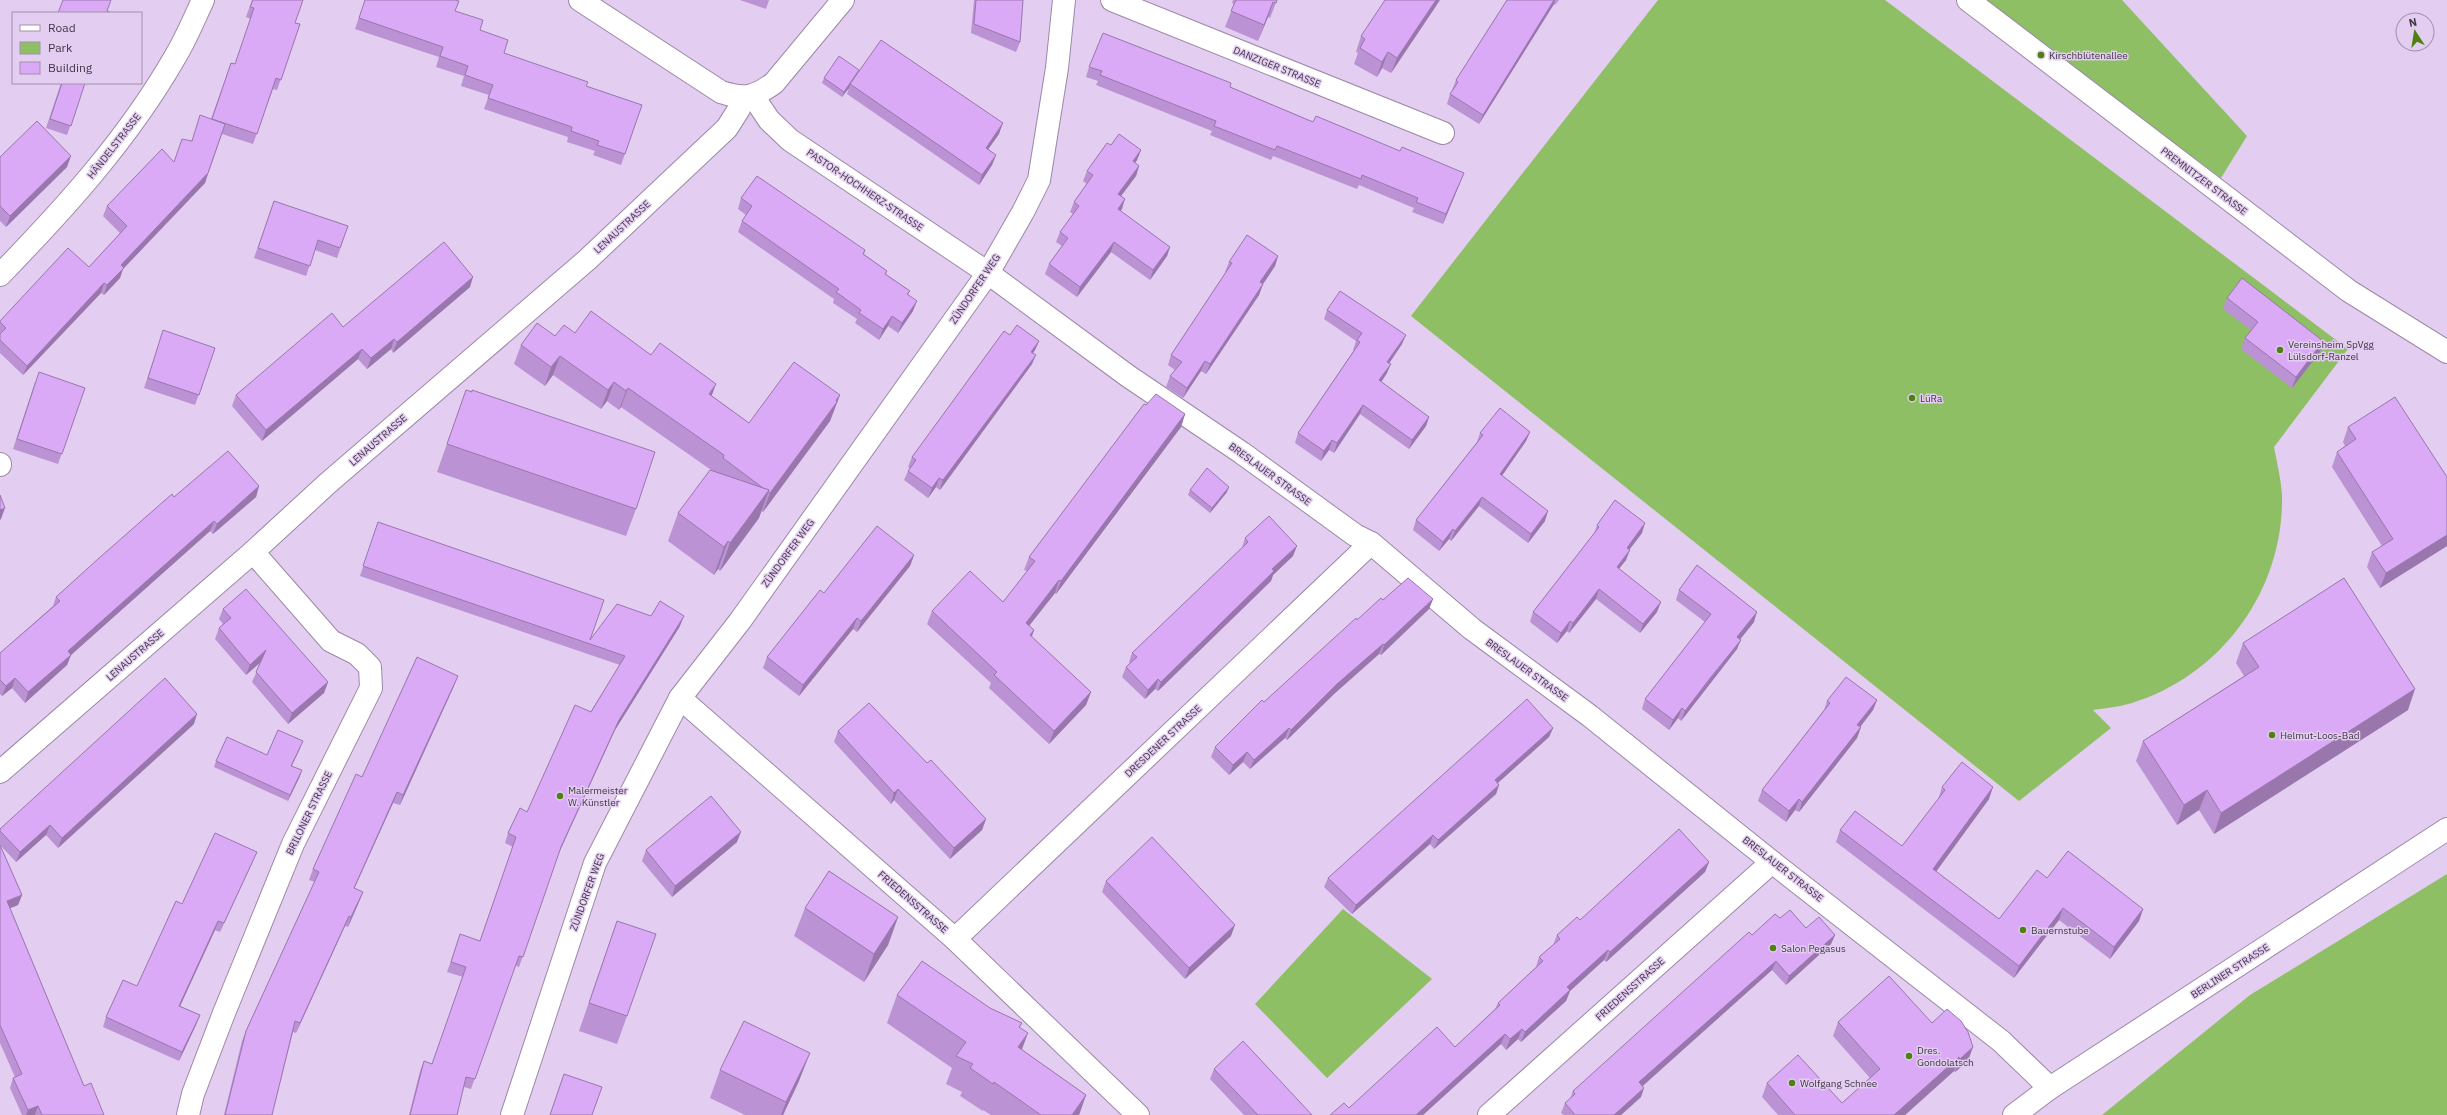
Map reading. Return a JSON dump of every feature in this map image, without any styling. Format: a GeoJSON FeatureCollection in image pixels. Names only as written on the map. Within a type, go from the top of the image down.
{"type":"FeatureCollection","features":[{"type":"Feature","properties":{"kind":"street","name":"HÄNDELSTRASSE"},"geometry":{"type":"LineString","coordinates":[[0,275],[66,206],[125,133],[176,56],[203,0]]}},
{"type":"Feature","properties":{"kind":"street"},"geometry":{"type":"LineString","coordinates":[[580,0],[721,92],[737,98],[752,95]]}},
{"type":"Feature","properties":{"kind":"street","name":"LENAUSTRASSE"},"geometry":{"type":"LineString","coordinates":[[3,761],[253,552],[328,483],[587,260],[727,128],[739,109],[752,95],[774,83],[843,0]]}},
{"type":"Feature","properties":{"kind":"street","name":"ZÜNDORFER WEG"},"geometry":{"type":"LineString","coordinates":[[512,1115],[596,863],[680,698],[740,621],[988,273],[1023,212],[1038,180],[1058,68],[1064,0]]}},
{"type":"Feature","properties":{"kind":"street","name":"DANZIGER STRASSE"},"geometry":{"type":"LineString","coordinates":[[1112,0],[1443,133]]}},
{"type":"Feature","properties":{"kind":"street","name":"PREMNITZER STRASSE"},"geometry":{"type":"LineString","coordinates":[[1968,0],[2349,291],[2447,352]]}},
{"type":"Feature","properties":{"kind":"street","name":"PASTOR-HOCHHERZ-STRASSE"},"geometry":{"type":"LineString","coordinates":[[752,95],[769,120],[790,140],[988,273]]}},
{"type":"Feature","properties":{"kind":"street","name":"BRESLAUER STRASSE"},"geometry":{"type":"LineString","coordinates":[[988,273],[1128,376],[1242,453],[1355,535],[1371,543],[1472,629],[1590,716],[1772,862],[2001,1041],[2050,1088]]}},
{"type":"Feature","properties":{"kind":"street","name":"DRESDENER STRASSE"},"geometry":{"type":"LineString","coordinates":[[955,939],[1371,543]]}},
{"type":"Feature","properties":{"kind":"street","name":"BRILONER STRASSE"},"geometry":{"type":"LineString","coordinates":[[188,1115],[193,1094],[224,1013],[293,844],[371,688],[370,667],[357,654],[332,641],[253,552]]}},
{"type":"Feature","properties":{"kind":"street","name":"FRIEDENSSTRASSE"},"geometry":{"type":"LineString","coordinates":[[680,698],[955,939],[1138,1115]]}},
{"type":"Feature","properties":{"kind":"street","name":"BERLINER STRASSE"},"geometry":{"type":"LineString","coordinates":[[2014,1115],[2050,1088],[2447,829]]}},
{"type":"Feature","properties":{"kind":"street","name":"FRIEDENSSTRASSE"},"geometry":{"type":"LineString","coordinates":[[1489,1115],[1772,862]]}},
{"type":"Feature","properties":{"kind":"green space","name":"LüRa"},"geometry":{"type":"Polygon","coordinates":[[[1658,0],[1885,0],[2348,349],[2274,447],[2282,495],[2280,530],[2272,564],[2259,595],[2242,624],[2220,650],[2194,672],[2164,690],[2132,703],[2093,710],[2111,728],[2019,801],[1411,316],[1658,0]]]}},
{"type":"Feature","properties":{"kind":"green space"},"geometry":{"type":"Polygon","coordinates":[[[1981,0],[2122,0],[2247,136],[2221,178],[1981,0]]]}},
{"type":"Feature","properties":{"kind":"green space"},"geometry":{"type":"Polygon","coordinates":[[[2447,874],[2447,1115],[2102,1115],[2250,995],[2447,874]]]}},
{"type":"Feature","properties":{"kind":"green space"},"geometry":{"type":"Polygon","coordinates":[[[1343,909],[1432,979],[1327,1078],[1255,1004],[1343,909]]]}},
{"type":"Feature","properties":{"kind":"building"},"geometry":{"type":"Polygon","coordinates":[[[63,0],[111,0],[107,11],[110,12],[58,12],[63,0]]]}},
{"type":"Feature","properties":{"kind":"building"},"geometry":{"type":"Polygon","coordinates":[[[253,0],[303,0],[295,23],[300,24],[281,80],[276,78],[257,134],[212,119],[231,63],[235,64],[254,8],[250,7],[253,0]]]}},
{"type":"Feature","properties":{"kind":"building"},"geometry":{"type":"Polygon","coordinates":[[[365,0],[459,1],[455,11],[483,20],[480,30],[508,40],[504,53],[588,82],[586,86],[642,105],[625,154],[597,145],[599,141],[571,131],[572,127],[488,98],[493,85],[465,75],[468,66],[440,56],[443,47],[359,18],[365,0]]]}},
{"type":"Feature","properties":{"kind":"building"},"geometry":{"type":"Polygon","coordinates":[[[976,0],[1023,0],[1020,42],[974,24],[976,0]]]}},
{"type":"Feature","properties":{"kind":"building"},"geometry":{"type":"Polygon","coordinates":[[[1236,0],[1277,0],[1276,3],[1273,2],[1264,25],[1231,11],[1236,0]]]}},
{"type":"Feature","properties":{"kind":"building"},"geometry":{"type":"Polygon","coordinates":[[[1385,0],[1436,0],[1397,58],[1388,52],[1382,62],[1360,48],[1365,39],[1361,36],[1385,0]]]}},
{"type":"Feature","properties":{"kind":"building"},"geometry":{"type":"Polygon","coordinates":[[[1507,0],[1554,0],[1483,115],[1450,94],[1458,82],[1456,80],[1507,0]]]}},
{"type":"Feature","properties":{"kind":"building"},"geometry":{"type":"Polygon","coordinates":[[[1103,33],[1231,83],[1230,87],[1313,122],[1316,116],[1400,151],[1402,147],[1464,173],[1446,214],[1416,202],[1418,198],[1362,175],[1361,179],[1277,146],[1275,150],[1214,126],[1216,121],[1100,75],[1102,71],[1089,67],[1103,33]]]}},
{"type":"Feature","properties":{"kind":"building"},"geometry":{"type":"Polygon","coordinates":[[[881,40],[1003,123],[986,148],[996,155],[982,175],[850,84],[881,40]]]}},
{"type":"Feature","properties":{"kind":"building"},"geometry":{"type":"Polygon","coordinates":[[[839,56],[859,70],[844,92],[824,78],[839,56]]]}},
{"type":"Feature","properties":{"kind":"building"},"geometry":{"type":"Polygon","coordinates":[[[62,84],[85,84],[71,126],[50,119],[62,84]]]}},
{"type":"Feature","properties":{"kind":"building"},"geometry":{"type":"Polygon","coordinates":[[[200,115],[225,124],[208,173],[121,265],[124,268],[107,285],[104,283],[27,366],[0,340],[0,334],[6,328],[0,321],[68,248],[89,267],[127,226],[107,206],[162,149],[174,162],[182,139],[192,141],[200,115]]]}},
{"type":"Feature","properties":{"kind":"building"},"geometry":{"type":"Polygon","coordinates":[[[37,121],[71,156],[10,216],[0,206],[0,157],[37,121]]]}},
{"type":"Feature","properties":{"kind":"building"},"geometry":{"type":"Polygon","coordinates":[[[1119,134],[1141,150],[1133,161],[1139,166],[1118,194],[1125,199],[1118,209],[1170,247],[1153,270],[1114,242],[1080,287],[1049,264],[1068,238],[1060,232],[1079,206],[1074,202],[1093,175],[1087,171],[1107,143],[1111,145],[1119,134]]]}},
{"type":"Feature","properties":{"kind":"building"},"geometry":{"type":"Polygon","coordinates":[[[757,176],[865,250],[863,254],[887,271],[885,274],[910,291],[907,294],[917,301],[902,323],[892,316],[883,329],[859,313],[861,310],[836,292],[839,289],[742,221],[752,206],[741,198],[757,176]]]}},
{"type":"Feature","properties":{"kind":"building"},"geometry":{"type":"Polygon","coordinates":[[[274,201],[348,226],[340,248],[318,240],[310,266],[258,248],[274,201]]]}},
{"type":"Feature","properties":{"kind":"building"},"geometry":{"type":"Polygon","coordinates":[[[1247,235],[1278,256],[1260,282],[1263,284],[1210,364],[1205,361],[1187,388],[1170,376],[1182,362],[1171,355],[1232,263],[1229,262],[1247,235]]]}},
{"type":"Feature","properties":{"kind":"building"},"geometry":{"type":"Polygon","coordinates":[[[444,242],[473,277],[397,342],[394,339],[371,358],[362,349],[266,430],[236,395],[332,313],[343,327],[444,242]]]}},
{"type":"Feature","properties":{"kind":"building"},"geometry":{"type":"Polygon","coordinates":[[[2242,278],[2323,341],[2296,377],[2245,338],[2258,322],[2227,298],[2242,278]]]}},
{"type":"Feature","properties":{"kind":"building"},"geometry":{"type":"Polygon","coordinates":[[[1340,291],[1406,335],[1387,362],[1391,364],[1379,380],[1429,417],[1412,440],[1363,405],[1337,443],[1332,440],[1324,451],[1298,433],[1360,342],[1357,340],[1362,333],[1327,310],[1340,291]]]}},
{"type":"Feature","properties":{"kind":"building"},"geometry":{"type":"Polygon","coordinates":[[[591,311],[651,355],[660,343],[716,384],[709,394],[749,423],[794,362],[840,395],[836,400],[837,402],[770,493],[768,492],[769,490],[763,488],[723,458],[724,455],[628,388],[626,391],[614,382],[608,390],[560,356],[551,367],[521,345],[537,323],[555,336],[564,325],[575,333],[591,311]]]}},
{"type":"Feature","properties":{"kind":"building"},"geometry":{"type":"Polygon","coordinates":[[[1017,325],[1039,341],[1031,352],[1036,355],[943,480],[939,478],[932,488],[908,471],[916,460],[912,457],[1004,331],[1010,335],[1017,325]]]}},
{"type":"Feature","properties":{"kind":"building"},"geometry":{"type":"Polygon","coordinates":[[[163,330],[215,348],[199,395],[148,378],[163,330]]]}},
{"type":"Feature","properties":{"kind":"building"},"geometry":{"type":"Polygon","coordinates":[[[39,372],[85,388],[62,454],[17,439],[39,372]]]}},
{"type":"Feature","properties":{"kind":"building"},"geometry":{"type":"Polygon","coordinates":[[[466,390],[472,392],[472,390],[655,452],[636,509],[447,444],[466,390]]]}},
{"type":"Feature","properties":{"kind":"building"},"geometry":{"type":"Polygon","coordinates":[[[1156,394],[1185,414],[1061,581],[1059,580],[1026,623],[1034,630],[1030,635],[1091,692],[1054,731],[994,675],[997,672],[932,611],[970,571],[1003,602],[1035,561],[1029,557],[1144,404],[1146,405],[1156,394]]]}},
{"type":"Feature","properties":{"kind":"building"},"geometry":{"type":"Polygon","coordinates":[[[2395,397],[2447,477],[2447,535],[2386,573],[2372,552],[2393,539],[2337,452],[2356,439],[2348,427],[2395,397]]]}},
{"type":"Feature","properties":{"kind":"building"},"geometry":{"type":"Polygon","coordinates":[[[1500,408],[1530,432],[1500,474],[1548,511],[1531,534],[1482,497],[1455,531],[1453,529],[1443,542],[1416,520],[1483,435],[1480,433],[1500,408]]]}},
{"type":"Feature","properties":{"kind":"building"},"geometry":{"type":"Polygon","coordinates":[[[228,451],[259,486],[217,524],[214,521],[68,651],[71,655],[28,692],[15,678],[6,686],[0,680],[0,653],[60,601],[56,597],[98,559],[172,494],[174,497],[228,451]]]}},
{"type":"Feature","properties":{"kind":"building"},"geometry":{"type":"Polygon","coordinates":[[[1207,468],[1229,487],[1212,508],[1190,490],[1207,468]]]}},
{"type":"Feature","properties":{"kind":"building"},"geometry":{"type":"Polygon","coordinates":[[[710,470],[769,490],[730,543],[728,541],[724,547],[678,513],[710,470]]]}},
{"type":"Feature","properties":{"kind":"building"},"geometry":{"type":"Polygon","coordinates":[[[0,495],[5,508],[0,510],[0,495]]]}},
{"type":"Feature","properties":{"kind":"building"},"geometry":{"type":"Polygon","coordinates":[[[1615,500],[1645,523],[1627,548],[1630,550],[1617,567],[1661,602],[1643,624],[1599,589],[1573,623],[1570,621],[1561,633],[1533,612],[1599,527],[1597,525],[1615,500]]]}},
{"type":"Feature","properties":{"kind":"building"},"geometry":{"type":"Polygon","coordinates":[[[1269,516],[1297,546],[1272,569],[1274,571],[1161,682],[1158,679],[1148,690],[1126,667],[1137,657],[1132,653],[1248,542],[1245,538],[1269,516]]]}},
{"type":"Feature","properties":{"kind":"building"},"geometry":{"type":"Polygon","coordinates":[[[378,522],[604,600],[590,640],[617,604],[651,616],[660,601],[684,616],[619,720],[561,847],[523,957],[519,956],[475,1079],[466,1077],[457,1115],[410,1115],[424,1061],[432,1064],[466,967],[451,962],[460,934],[480,941],[516,837],[508,833],[520,808],[527,812],[575,705],[591,712],[625,656],[363,566],[378,522]]]}},
{"type":"Feature","properties":{"kind":"building"},"geometry":{"type":"Polygon","coordinates":[[[877,526],[914,555],[861,621],[857,618],[803,685],[767,657],[820,590],[824,593],[877,526]]]}},
{"type":"Feature","properties":{"kind":"building"},"geometry":{"type":"Polygon","coordinates":[[[1697,565],[1757,612],[1737,637],[1741,640],[1685,711],[1682,708],[1673,720],[1645,699],[1711,614],[1679,590],[1697,565]]]}},
{"type":"Feature","properties":{"kind":"building"},"geometry":{"type":"Polygon","coordinates":[[[1408,578],[1433,599],[1384,645],[1383,644],[1337,684],[1291,730],[1289,728],[1254,760],[1247,752],[1233,765],[1215,747],[1262,700],[1264,702],[1356,618],[1357,620],[1381,598],[1383,600],[1408,578]]]}},
{"type":"Feature","properties":{"kind":"building","name":"Helmut-Loos-Bad"},"geometry":{"type":"Polygon","coordinates":[[[2344,578],[2415,689],[2221,813],[2207,790],[2184,805],[2143,741],[2259,667],[2243,643],[2344,578]]]}},
{"type":"Feature","properties":{"kind":"building"},"geometry":{"type":"Polygon","coordinates":[[[246,589],[328,682],[292,713],[256,672],[266,650],[250,665],[219,628],[231,618],[223,609],[246,589]]]}},
{"type":"Feature","properties":{"kind":"building"},"geometry":{"type":"Polygon","coordinates":[[[417,657],[458,676],[403,795],[397,792],[354,888],[363,892],[351,917],[349,916],[300,1023],[295,1021],[272,1115],[225,1115],[246,1031],[319,872],[313,869],[356,774],[362,777],[417,657]]]}},
{"type":"Feature","properties":{"kind":"building"},"geometry":{"type":"Polygon","coordinates":[[[1846,677],[1877,700],[1857,725],[1861,727],[1802,802],[1799,799],[1789,811],[1762,790],[1830,703],[1827,701],[1846,677]]]}},
{"type":"Feature","properties":{"kind":"building"},"geometry":{"type":"Polygon","coordinates":[[[165,678],[197,714],[62,838],[50,825],[20,852],[0,831],[0,829],[165,678]]]}},
{"type":"Feature","properties":{"kind":"building"},"geometry":{"type":"Polygon","coordinates":[[[1527,699],[1553,728],[1495,780],[1499,785],[1438,840],[1433,835],[1356,905],[1328,878],[1527,699]]]}},
{"type":"Feature","properties":{"kind":"building"},"geometry":{"type":"Polygon","coordinates":[[[869,703],[927,763],[931,760],[986,819],[954,848],[898,789],[894,793],[838,731],[869,703]]]}},
{"type":"Feature","properties":{"kind":"building"},"geometry":{"type":"Polygon","coordinates":[[[278,730],[303,741],[291,766],[302,770],[290,795],[216,761],[227,737],[267,755],[278,730]]]}},
{"type":"Feature","properties":{"kind":"building"},"geometry":{"type":"Polygon","coordinates":[[[1962,762],[1993,787],[1933,869],[1999,919],[2037,870],[2047,878],[2068,851],[2143,909],[2114,947],[2063,908],[2019,966],[1840,830],[1855,811],[1902,846],[1945,790],[1942,787],[1962,762]]]}},
{"type":"Feature","properties":{"kind":"building"},"geometry":{"type":"Polygon","coordinates":[[[711,796],[741,832],[675,886],[646,850],[711,796]]]}},
{"type":"Feature","properties":{"kind":"building"},"geometry":{"type":"Polygon","coordinates":[[[1679,829],[1709,862],[1610,952],[1608,950],[1567,987],[1570,990],[1525,1032],[1522,1029],[1510,1039],[1505,1034],[1416,1115],[1330,1115],[1344,1103],[1349,1108],[1437,1027],[1455,1047],[1500,1005],[1498,1003],[1543,961],[1539,957],[1560,939],[1557,935],[1577,917],[1580,920],[1679,829]]]}},
{"type":"Feature","properties":{"kind":"building"},"geometry":{"type":"Polygon","coordinates":[[[215,833],[257,852],[224,923],[218,921],[179,1006],[200,1015],[182,1052],[106,1017],[123,980],[137,986],[176,901],[182,904],[215,833]]]}},
{"type":"Feature","properties":{"kind":"building"},"geometry":{"type":"Polygon","coordinates":[[[1152,837],[1235,925],[1189,968],[1106,881],[1152,837]]]}},
{"type":"Feature","properties":{"kind":"building"},"geometry":{"type":"Polygon","coordinates":[[[0,845],[22,895],[7,901],[84,1086],[91,1083],[104,1115],[42,1115],[38,1106],[28,1110],[13,1078],[22,1074],[0,1025],[0,845]]]}},
{"type":"Feature","properties":{"kind":"building"},"geometry":{"type":"Polygon","coordinates":[[[829,871],[898,917],[874,954],[805,908],[829,871]]]}},
{"type":"Feature","properties":{"kind":"building"},"geometry":{"type":"Polygon","coordinates":[[[1790,910],[1806,928],[1819,917],[1835,935],[1789,976],[1776,961],[1639,1082],[1644,1088],[1614,1115],[1575,1115],[1565,1103],[1575,1094],[1573,1091],[1749,932],[1752,935],[1775,914],[1780,918],[1790,910]]]}},
{"type":"Feature","properties":{"kind":"building"},"geometry":{"type":"Polygon","coordinates":[[[617,921],[656,934],[627,1016],[589,1003],[617,921]]]}},
{"type":"Feature","properties":{"kind":"building"},"geometry":{"type":"Polygon","coordinates":[[[922,961],[990,1008],[1022,1023],[1019,1027],[1028,1033],[1018,1047],[1086,1095],[1072,1115],[1041,1115],[994,1082],[993,1084],[970,1068],[973,1064],[956,1056],[966,1042],[897,995],[922,961]]]}},
{"type":"Feature","properties":{"kind":"building"},"geometry":{"type":"Polygon","coordinates":[[[1889,976],[1932,1023],[1947,1009],[1961,1021],[1968,1032],[1973,1047],[1960,1059],[1959,1057],[1894,1115],[1795,1115],[1767,1083],[1798,1055],[1842,1103],[1880,1069],[1838,1022],[1889,976]]]}},
{"type":"Feature","properties":{"kind":"building"},"geometry":{"type":"Polygon","coordinates":[[[744,1021],[810,1053],[786,1102],[720,1070],[744,1021]]]}},
{"type":"Feature","properties":{"kind":"building"},"geometry":{"type":"Polygon","coordinates":[[[1243,1041],[1312,1115],[1258,1115],[1214,1069],[1243,1041]]]}},
{"type":"Feature","properties":{"kind":"building"},"geometry":{"type":"Polygon","coordinates":[[[564,1074],[602,1087],[592,1115],[550,1115],[564,1074]]]}},
{"type":"Feature","properties":{"kind":"place","name":"Kirschblütenallee"},"geometry":{"type":"Point","coordinates":[2041,55]}},
{"type":"Feature","properties":{"kind":"place","name":"Vereinsheim SpVgg Lülsdorf-Ranzel"},"geometry":{"type":"Point","coordinates":[2280,350]}},
{"type":"Feature","properties":{"kind":"place","name":"LüRa"},"geometry":{"type":"Point","coordinates":[1912,398]}},
{"type":"Feature","properties":{"kind":"place","name":"Helmut-Loos-Bad"},"geometry":{"type":"Point","coordinates":[2272,735]}},
{"type":"Feature","properties":{"kind":"place","name":"Malermeister W. Künstler"},"geometry":{"type":"Point","coordinates":[560,796]}},
{"type":"Feature","properties":{"kind":"place","name":"Bauernstube"},"geometry":{"type":"Point","coordinates":[2023,930]}},
{"type":"Feature","properties":{"kind":"place","name":"Salon Pegasus"},"geometry":{"type":"Point","coordinates":[1773,948]}},
{"type":"Feature","properties":{"kind":"place","name":"Dres. Gondolatsch"},"geometry":{"type":"Point","coordinates":[1909,1056]}},
{"type":"Feature","properties":{"kind":"place","name":"Wolfgang Schnee"},"geometry":{"type":"Point","coordinates":[1792,1083]}}]}
